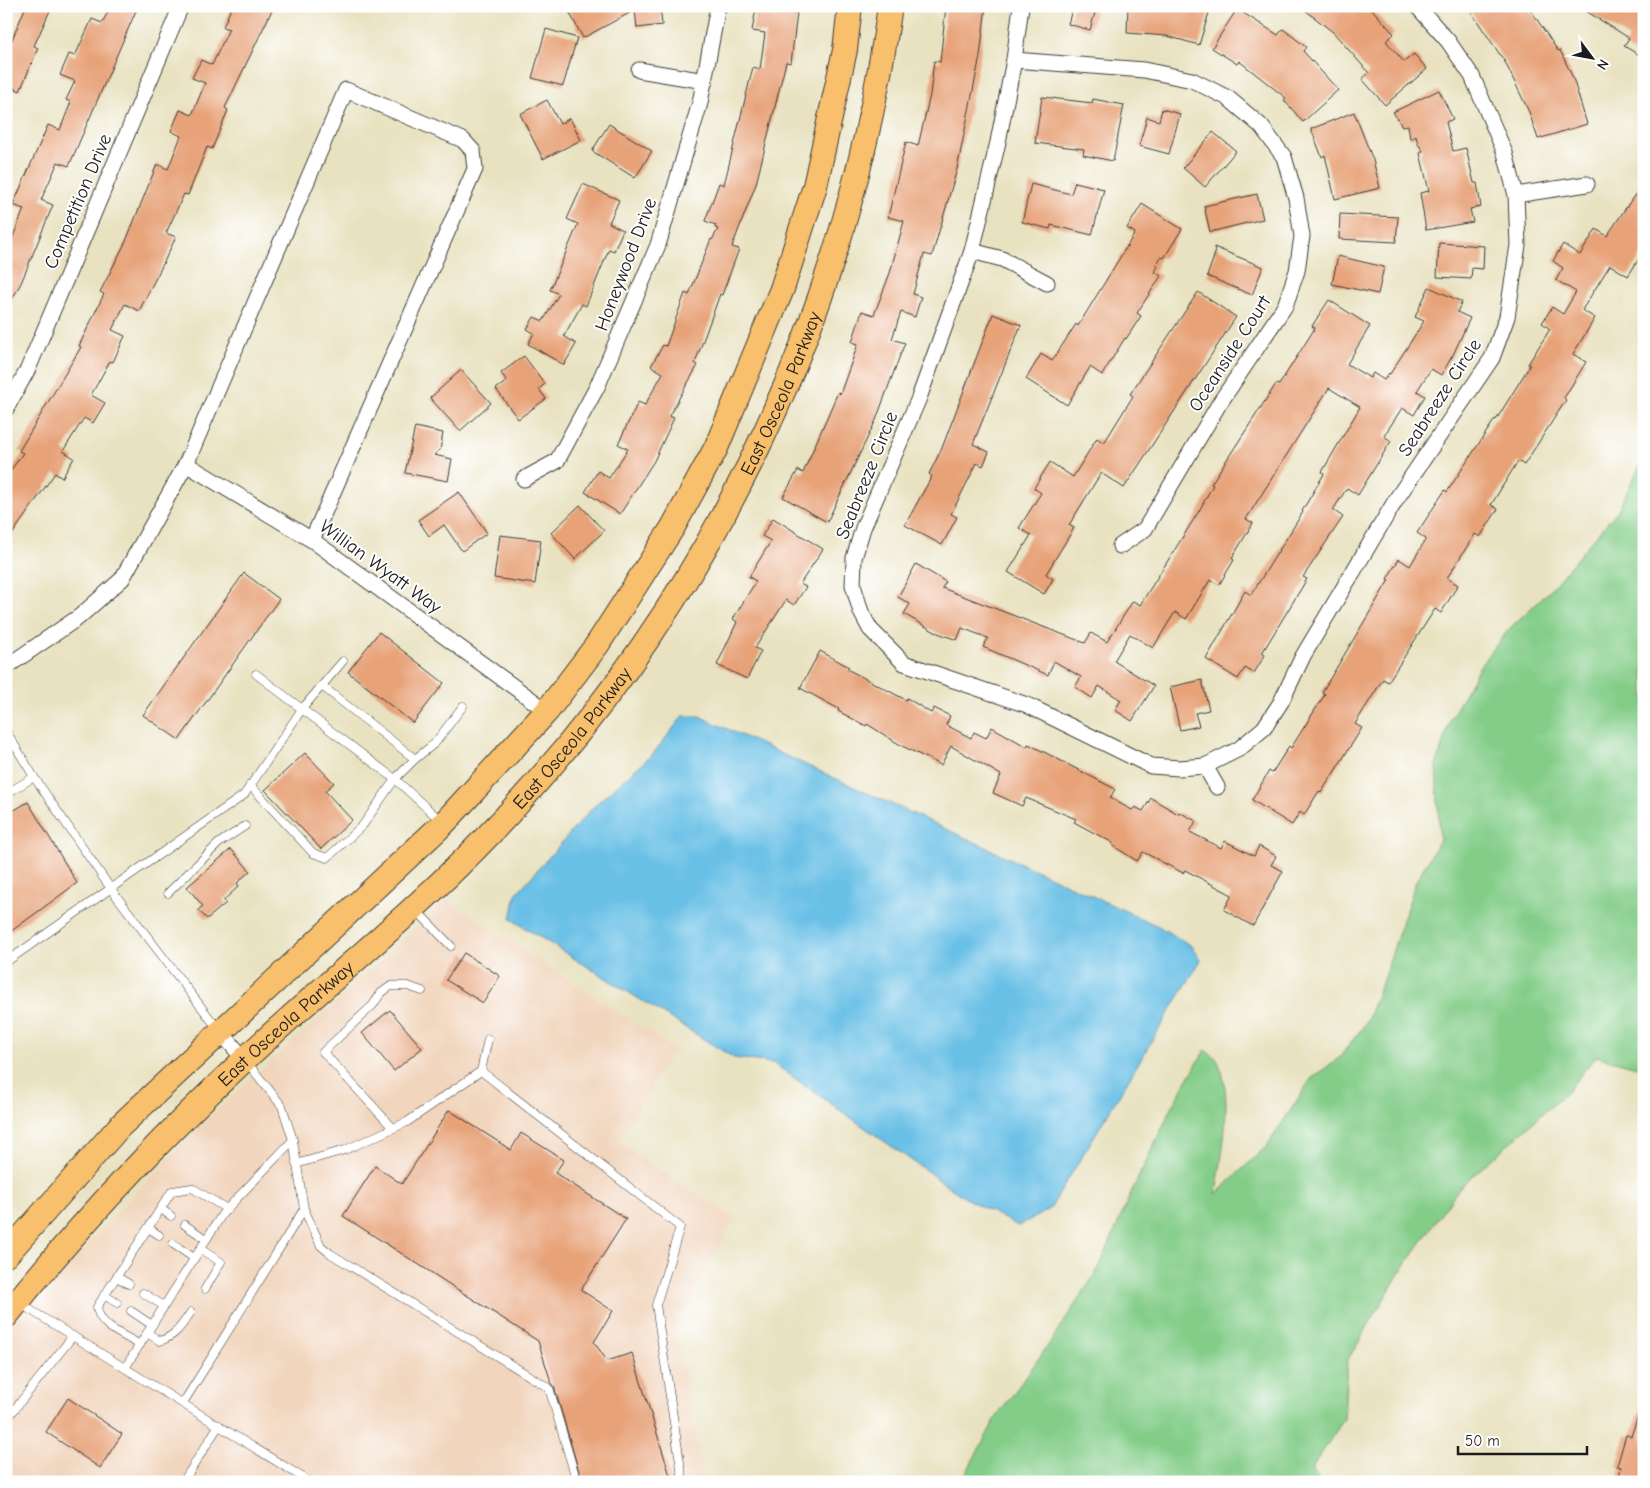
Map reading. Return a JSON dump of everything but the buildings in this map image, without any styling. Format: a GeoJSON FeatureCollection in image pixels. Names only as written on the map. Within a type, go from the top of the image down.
{"type":"FeatureCollection","features":[{"type":"Feature","properties":{"kind":"main road","name":"East Osceola Parkway"},"geometry":{"type":"LineString","coordinates":[[6,1255],[120,1126],[444,823],[547,711],[597,645],[673,527],[716,448],[782,289],[815,186],[844,50],[850,6]]}},
{"type":"Feature","properties":{"kind":"main road","name":"East Osceola Parkway"},"geometry":{"type":"LineString","coordinates":[[12,1309],[150,1154],[244,1059],[472,851],[578,734],[630,667],[705,549],[749,468],[792,375],[821,299],[854,187],[881,68],[890,6]]}},
{"type":"Feature","properties":{"kind":"street","name":"Competition Drive"},"geometry":{"type":"LineString","coordinates":[[6,408],[28,369],[181,6]]}},
{"type":"Feature","properties":{"kind":"street","name":"Honeywood Drive"},"geometry":{"type":"LineString","coordinates":[[524,479],[557,461],[597,387],[658,245],[700,103],[718,6]]}},
{"type":"Feature","properties":{"kind":"street","name":"Seabreeze Circle"},"geometry":{"type":"LineString","coordinates":[[1021,6],[1014,60],[998,142],[972,251],[920,398],[863,528],[854,558],[854,585],[862,612],[870,630],[904,663],[1027,705],[1151,766],[1206,766],[1239,749],[1264,728],[1281,702],[1303,656],[1397,498],[1492,358],[1507,316],[1518,245],[1516,195],[1505,153],[1472,76],[1448,41],[1417,6]]}},
{"type":"Feature","properties":{"kind":"street","name":"Oceanside Court"},"geometry":{"type":"LineString","coordinates":[[1014,60],[1144,70],[1192,80],[1228,98],[1261,126],[1284,157],[1296,198],[1302,236],[1297,271],[1285,306],[1219,404],[1145,529],[1120,546]]}},
{"type":"Feature","properties":{"kind":"street"},"geometry":{"type":"LineString","coordinates":[[639,70],[705,81]]}},
{"type":"Feature","properties":{"kind":"street"},"geometry":{"type":"LineString","coordinates":[[6,667],[79,618],[122,579],[186,464],[346,90],[462,140],[474,151],[474,169],[312,540]]}},
{"type":"Feature","properties":{"kind":"street"},"geometry":{"type":"LineString","coordinates":[[1516,195],[1587,184]]}},
{"type":"Feature","properties":{"kind":"street"},"geometry":{"type":"LineString","coordinates":[[972,251],[1002,259],[1047,283]]}},
{"type":"Feature","properties":{"kind":"street","name":"Willian Wyatt Way"},"geometry":{"type":"LineString","coordinates":[[186,464],[312,540],[547,711]]}},
{"type":"Feature","properties":{"kind":"street"},"geometry":{"type":"LineString","coordinates":[[1206,766],[1217,787]]}},
{"type":"Feature","properties":{"kind":"street"},"geometry":{"type":"LineString","coordinates":[[220,1032],[244,1059]]}},
{"type":"Feature","properties":{"kind":"lane"},"geometry":{"type":"LineString","coordinates":[[6,962],[244,795],[302,709],[343,661]]}},
{"type":"Feature","properties":{"kind":"lane"},"geometry":{"type":"LineString","coordinates":[[256,674],[395,779],[444,823]]}},
{"type":"Feature","properties":{"kind":"lane"},"geometry":{"type":"LineString","coordinates":[[322,686],[415,759]]}},
{"type":"Feature","properties":{"kind":"lane"},"geometry":{"type":"LineString","coordinates":[[250,785],[314,853],[327,858],[363,825],[395,779],[435,743],[463,706]]}},
{"type":"Feature","properties":{"kind":"lane"},"geometry":{"type":"LineString","coordinates":[[6,731],[34,777],[111,889],[220,1032]]}},
{"type":"Feature","properties":{"kind":"lane"},"geometry":{"type":"LineString","coordinates":[[6,794],[34,777]]}},
{"type":"Feature","properties":{"kind":"lane"},"geometry":{"type":"LineString","coordinates":[[168,894],[219,844],[245,826]]}},
{"type":"Feature","properties":{"kind":"lane"},"geometry":{"type":"LineString","coordinates":[[412,907],[451,946]]}},
{"type":"Feature","properties":{"kind":"lane"},"geometry":{"type":"LineString","coordinates":[[393,1128],[323,1052],[374,1005],[381,993],[391,986],[408,986],[422,991]]}},
{"type":"Feature","properties":{"kind":"lane"},"geometry":{"type":"LineString","coordinates":[[296,1164],[345,1150],[407,1122],[481,1071],[488,1039]]}},
{"type":"Feature","properties":{"kind":"lane"},"geometry":{"type":"LineString","coordinates":[[244,1059],[282,1106],[293,1140],[304,1209],[321,1246],[331,1254],[549,1388],[577,1482]]}},
{"type":"Feature","properties":{"kind":"lane"},"geometry":{"type":"LineString","coordinates":[[481,1071],[680,1227],[656,1305],[683,1482]]}},
{"type":"Feature","properties":{"kind":"lane"},"geometry":{"type":"LineString","coordinates":[[125,1368],[227,1209],[293,1140]]}},
{"type":"Feature","properties":{"kind":"lane"},"geometry":{"type":"LineString","coordinates":[[140,1344],[105,1324],[98,1316],[96,1307],[172,1191],[192,1188],[227,1209]]}},
{"type":"Feature","properties":{"kind":"lane"},"geometry":{"type":"LineString","coordinates":[[161,1209],[171,1216]]}},
{"type":"Feature","properties":{"kind":"lane"},"geometry":{"type":"LineString","coordinates":[[183,1403],[304,1209]]}},
{"type":"Feature","properties":{"kind":"lane"},"geometry":{"type":"LineString","coordinates":[[185,1225],[206,1239]]}},
{"type":"Feature","properties":{"kind":"lane"},"geometry":{"type":"LineString","coordinates":[[148,1228],[159,1235]]}},
{"type":"Feature","properties":{"kind":"lane"},"geometry":{"type":"LineString","coordinates":[[173,1244],[194,1258]]}},
{"type":"Feature","properties":{"kind":"lane"},"geometry":{"type":"LineString","coordinates":[[200,1249],[221,1262],[205,1289]]}},
{"type":"Feature","properties":{"kind":"lane"},"geometry":{"type":"LineString","coordinates":[[117,1276],[129,1284]]}},
{"type":"Feature","properties":{"kind":"lane"},"geometry":{"type":"LineString","coordinates":[[142,1293],[164,1306]]}},
{"type":"Feature","properties":{"kind":"lane"},"geometry":{"type":"LineString","coordinates":[[104,1295],[117,1303]]}},
{"type":"Feature","properties":{"kind":"lane"},"geometry":{"type":"LineString","coordinates":[[12,1309],[73,1336],[310,1482]]}},
{"type":"Feature","properties":{"kind":"lane"},"geometry":{"type":"LineString","coordinates":[[131,1311],[152,1325]]}},
{"type":"Feature","properties":{"kind":"lane"},"geometry":{"type":"LineString","coordinates":[[146,1333],[160,1341],[170,1338],[179,1330],[191,1312]]}},
{"type":"Feature","properties":{"kind":"lane"},"geometry":{"type":"LineString","coordinates":[[6,1420],[73,1336]]}},
{"type":"Feature","properties":{"kind":"lane"},"geometry":{"type":"LineString","coordinates":[[183,1482],[219,1425]]}},
{"type":"Feature","properties":{"kind":"shaded area"},"geometry":{"type":"Polygon","coordinates":[[[447,900],[674,1049],[617,1142],[734,1219],[675,1326],[704,1482],[6,1482],[6,1331],[189,1136],[447,900]]]}},
{"type":"Feature","properties":{"kind":"green space"},"geometry":{"type":"Polygon","coordinates":[[[1644,457],[1644,1069],[1596,1056],[1566,1093],[1459,1188],[1397,1277],[1347,1361],[1344,1419],[1311,1469],[1320,1482],[961,1482],[996,1418],[1052,1340],[1099,1268],[1131,1193],[1174,1103],[1205,1050],[1217,1060],[1225,1089],[1225,1126],[1216,1194],[1267,1146],[1311,1079],[1339,1058],[1366,1023],[1383,980],[1416,881],[1440,840],[1436,766],[1450,720],[1480,666],[1509,629],[1550,590],[1618,510],[1644,457]]]}},
{"type":"Feature","properties":{"kind":"water"},"geometry":{"type":"Polygon","coordinates":[[[683,716],[699,716],[1158,926],[1192,946],[1201,960],[1050,1209],[1018,1226],[965,1198],[773,1063],[734,1058],[511,919],[516,894],[597,803],[653,754],[683,716]]]}}]}
